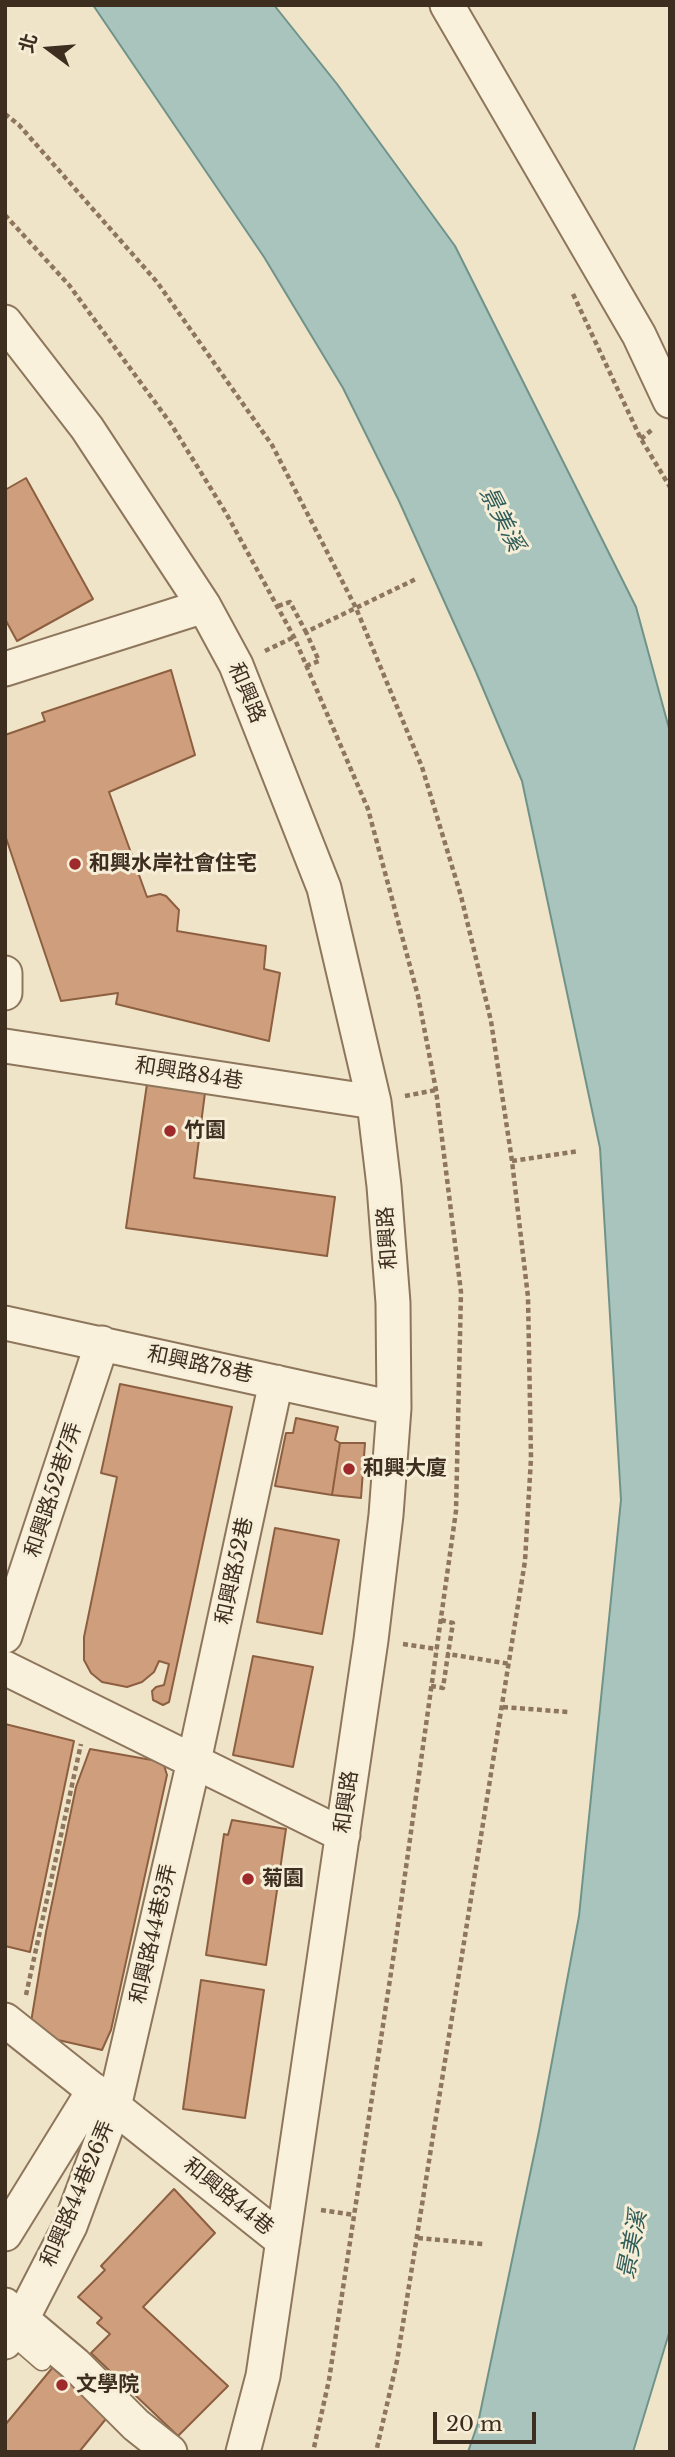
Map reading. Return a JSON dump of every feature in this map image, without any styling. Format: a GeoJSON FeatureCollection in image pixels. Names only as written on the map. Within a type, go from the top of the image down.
{"type":"FeatureCollection","features":[{"type":"Feature","properties":{"kind":"street"},"geometry":{"type":"LineString","coordinates":[[447,5],[639,335],[662,415]]}},
{"type":"Feature","properties":{"kind":"street","name":"和興路"},"geometry":{"type":"LineString","coordinates":[[5,322],[87,428],[204,606],[236,665],[324,888],[374,1102],[393,1303],[394,1408],[386,1515],[343,1835],[283,2241]]}},
{"type":"Feature","properties":{"kind":"street"},"geometry":{"type":"LineString","coordinates":[[5,669],[204,606]]}},
{"type":"Feature","properties":{"kind":"street"},"geometry":{"type":"LineString","coordinates":[[5,973],[5,993]]}},
{"type":"Feature","properties":{"kind":"street","name":"和興路84巷"},"geometry":{"type":"LineString","coordinates":[[5,1046],[374,1102]]}},
{"type":"Feature","properties":{"kind":"street","name":"和興路78巷"},"geometry":{"type":"LineString","coordinates":[[5,1323],[394,1408]]}},
{"type":"Feature","properties":{"kind":"street","name":"和興路52巷7弄"},"geometry":{"type":"LineString","coordinates":[[5,1636],[102,1343]]}},
{"type":"Feature","properties":{"kind":"street","name":"和興路52巷"},"geometry":{"type":"LineString","coordinates":[[194,1761],[276,1382]]}},
{"type":"Feature","properties":{"kind":"street"},"geometry":{"type":"LineString","coordinates":[[5,1668],[343,1835]]}},
{"type":"Feature","properties":{"kind":"street","name":"和興路44巷3弄"},"geometry":{"type":"LineString","coordinates":[[104,2099],[194,1761]]}},
{"type":"Feature","properties":{"kind":"street","name":"和興路44巷"},"geometry":{"type":"LineString","coordinates":[[12,2025],[283,2241],[263,2376],[243,2452]]}},
{"type":"Feature","properties":{"kind":"street"},"geometry":{"type":"LineString","coordinates":[[8,2222],[104,2099]]}},
{"type":"Feature","properties":{"kind":"street","name":"和興路44巷26弄"},"geometry":{"type":"LineString","coordinates":[[11,2325],[70,2226],[104,2099]]}},
{"type":"Feature","properties":{"kind":"street"},"geometry":{"type":"LineString","coordinates":[[11,2325],[75,2364],[136,2425],[170,2452]]}},
{"type":"Feature","properties":{"kind":"lane"},"geometry":{"type":"LineString","coordinates":[[11,2325],[42,2361]]}},
{"type":"Feature","properties":{"kind":"path"},"geometry":{"type":"LineString","coordinates":[[5,215],[69,285],[171,424],[226,513],[278,606],[368,809],[418,996],[436,1090],[461,1292],[456,1511],[394,1953],[329,2380],[313,2452]]}},
{"type":"Feature","properties":{"kind":"path"},"geometry":{"type":"LineString","coordinates":[[584,321],[617,391],[670,487]]}},
{"type":"Feature","properties":{"kind":"path"},"geometry":{"type":"LineString","coordinates":[[642,439],[662,415]]}},
{"type":"Feature","properties":{"kind":"path"},"geometry":{"type":"LineString","coordinates":[[306,632],[418,578]]}},
{"type":"Feature","properties":{"kind":"path"},"geometry":{"type":"LineString","coordinates":[[278,606],[290,602],[306,632],[318,661],[306,666]]}},
{"type":"Feature","properties":{"kind":"path"},"geometry":{"type":"LineString","coordinates":[[512,1161],[579,1151]]}},
{"type":"Feature","properties":{"kind":"path"},"geometry":{"type":"LineString","coordinates":[[431,1686],[443,1688],[453,1623],[441,1620]]}},
{"type":"Feature","properties":{"kind":"path"},"geometry":{"type":"LineString","coordinates":[[448,1654],[510,1664]]}},
{"type":"Feature","properties":{"kind":"path"},"geometry":{"type":"LineString","coordinates":[[503,1707],[568,1712]]}},
{"type":"Feature","properties":{"kind":"path"},"geometry":{"type":"LineString","coordinates":[[12,2025],[89,1709]]}},
{"type":"Feature","properties":{"kind":"path"},"geometry":{"type":"LineString","coordinates":[[417,2238],[483,2244]]}},
{"type":"Feature","properties":{"kind":"water","name":"景美溪"},"geometry":{"type":"Polygon","coordinates":[[[93,5],[274,5],[337,84],[455,246],[636,607],[670,732],[670,2330],[633,2452],[468,2452],[478,2423],[539,2131],[579,1916],[621,1500],[600,1148],[522,781],[399,501],[343,388],[264,257],[93,5]]]}},
{"type":"Feature","properties":{"kind":"building"},"geometry":{"type":"Polygon","coordinates":[[[26,478],[93,599],[17,641],[5,619],[5,490],[26,478]]]}},
{"type":"Feature","properties":{"kind":"building","name":"和興水岸社會住宅"},"geometry":{"type":"Polygon","coordinates":[[[171,670],[195,755],[109,792],[147,897],[160,894],[166,896],[179,910],[177,931],[266,946],[264,969],[280,973],[269,1041],[116,1004],[118,993],[61,1001],[5,835],[5,735],[45,721],[42,713],[171,670]]]}},
{"type":"Feature","properties":{"kind":"building","name":"竹園"},"geometry":{"type":"Polygon","coordinates":[[[148,1077],[206,1085],[194,1178],[335,1197],[327,1256],[126,1228],[148,1077]]]}},
{"type":"Feature","properties":{"kind":"building"},"geometry":{"type":"Polygon","coordinates":[[[120,1384],[232,1407],[169,1702],[163,1705],[153,1700],[152,1691],[164,1685],[169,1664],[159,1661],[154,1672],[142,1682],[127,1687],[102,1682],[91,1673],[84,1660],[84,1637],[117,1477],[101,1473],[120,1384]]]}},
{"type":"Feature","properties":{"kind":"building"},"geometry":{"type":"Polygon","coordinates":[[[296,1418],[338,1427],[335,1440],[340,1443],[332,1495],[275,1486],[286,1433],[293,1433],[296,1418]]]}},
{"type":"Feature","properties":{"kind":"building","name":"和興大廈"},"geometry":{"type":"Polygon","coordinates":[[[340,1443],[365,1443],[361,1498],[332,1495],[340,1443]]]}},
{"type":"Feature","properties":{"kind":"building"},"geometry":{"type":"Polygon","coordinates":[[[275,1528],[339,1540],[322,1634],[257,1622],[275,1528]]]}},
{"type":"Feature","properties":{"kind":"building"},"geometry":{"type":"Polygon","coordinates":[[[253,1656],[313,1667],[293,1767],[233,1755],[253,1656]]]}},
{"type":"Feature","properties":{"kind":"building"},"geometry":{"type":"Polygon","coordinates":[[[5,1724],[74,1741],[30,1952],[5,1946],[5,1724]]]}},
{"type":"Feature","properties":{"kind":"building"},"geometry":{"type":"Polygon","coordinates":[[[90,1749],[163,1762],[167,1775],[111,2030],[102,2050],[58,2040],[31,2022],[46,1932],[76,1787],[90,1749]]]}},
{"type":"Feature","properties":{"kind":"building","name":"菊園"},"geometry":{"type":"Polygon","coordinates":[[[232,1820],[286,1829],[266,1965],[206,1955],[224,1834],[228,1835],[232,1820]]]}},
{"type":"Feature","properties":{"kind":"building"},"geometry":{"type":"Polygon","coordinates":[[[201,1980],[264,1990],[245,2118],[183,2109],[201,1980]]]}},
{"type":"Feature","properties":{"kind":"building"},"geometry":{"type":"Polygon","coordinates":[[[174,2189],[215,2233],[143,2307],[228,2386],[178,2436],[91,2353],[110,2334],[97,2323],[102,2318],[78,2297],[105,2270],[101,2266],[174,2189]]]}},
{"type":"Feature","properties":{"kind":"building","name":"文學院"},"geometry":{"type":"Polygon","coordinates":[[[58,2361],[114,2409],[79,2452],[5,2452],[5,2425],[58,2361]]]}},
{"type":"Feature","properties":{"kind":"place","name":"和興水岸社會住宅"},"geometry":{"type":"Point","coordinates":[75,864]}},
{"type":"Feature","properties":{"kind":"place","name":"竹園"},"geometry":{"type":"Point","coordinates":[170,1131]}},
{"type":"Feature","properties":{"kind":"place","name":"和興大廈"},"geometry":{"type":"Point","coordinates":[349,1469]}},
{"type":"Feature","properties":{"kind":"place","name":"菊園"},"geometry":{"type":"Point","coordinates":[248,1879]}},
{"type":"Feature","properties":{"kind":"place","name":"文學院"},"geometry":{"type":"Point","coordinates":[62,2385]}}]}
